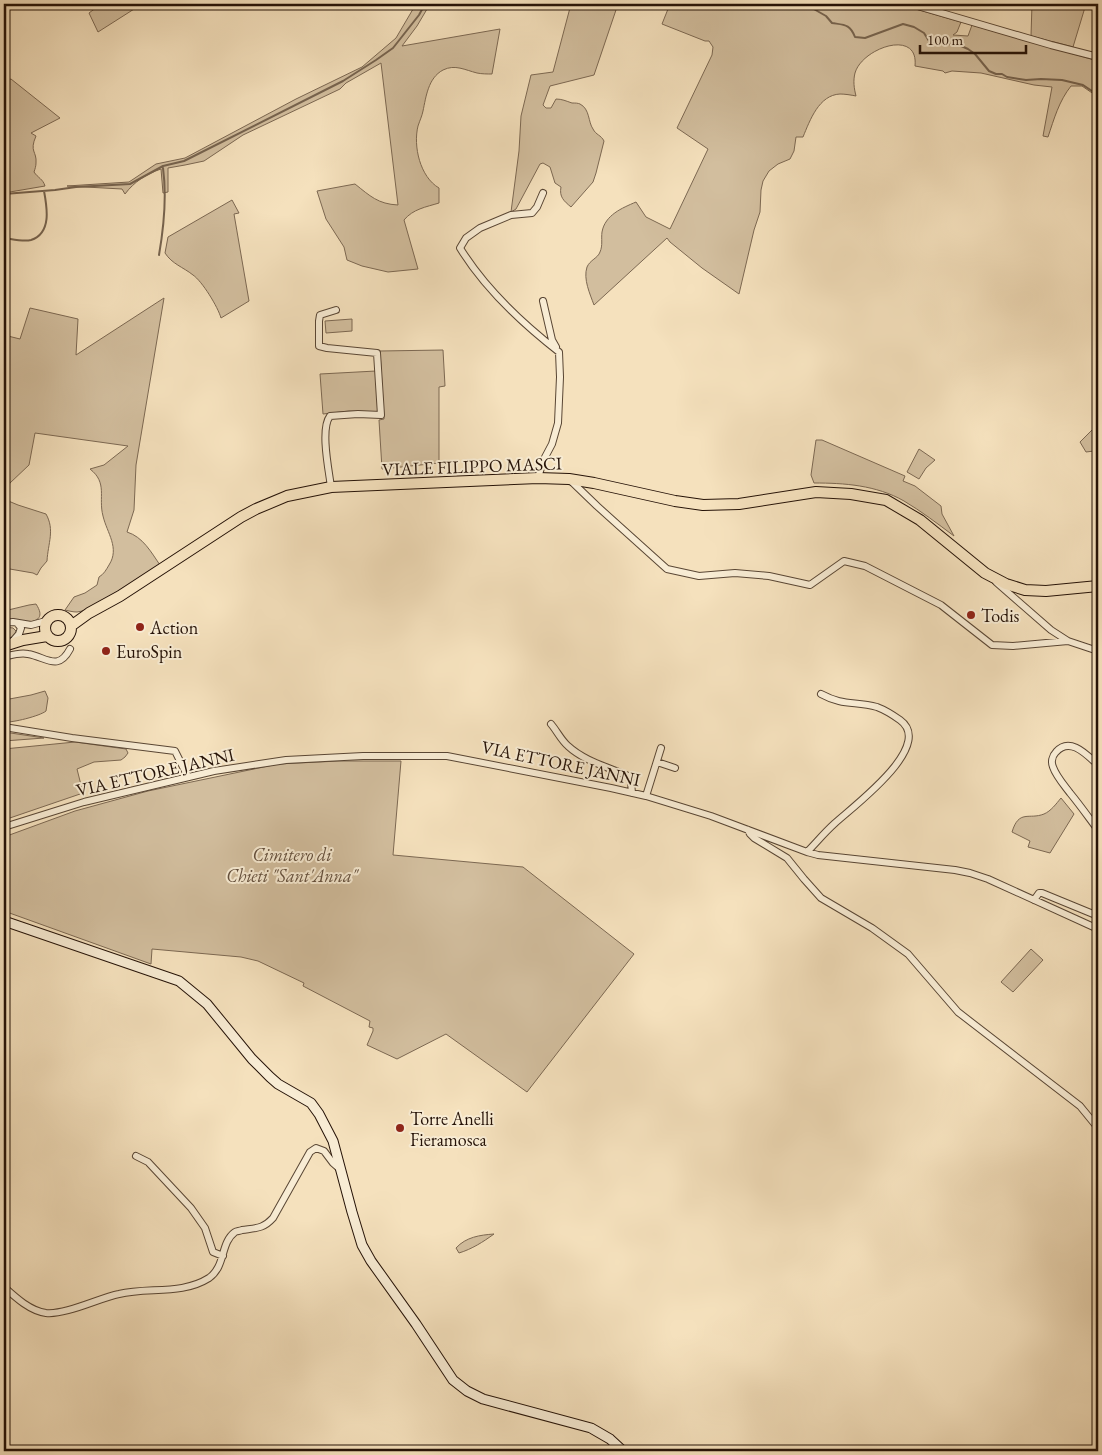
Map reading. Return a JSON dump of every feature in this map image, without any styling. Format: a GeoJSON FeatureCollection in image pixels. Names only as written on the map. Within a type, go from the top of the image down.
{"type":"FeatureCollection","features":[{"type":"Feature","properties":{"kind":"main road","name":"VIALE FILIPPO MASCI"},"geometry":{"type":"LineString","coordinates":[[71,626],[256,509],[287,496],[332,487],[538,478],[569,479],[594,483],[675,501],[703,505],[739,504],[816,492],[851,494],[886,500],[920,520],[985,573],[1006,584],[1025,590],[1046,591],[1098,586]]}},
{"type":"Feature","properties":{"kind":"main road","name":"VIALE FILIPPO MASCI"},"geometry":{"type":"LineString","coordinates":[[64,617],[74,617],[89,613]]}},
{"type":"Feature","properties":{"kind":"main road"},"geometry":{"type":"LineString","coordinates":[[6,646],[22,640],[35,632],[54,616],[61,615],[68,619],[71,630],[62,641],[55,641],[47,636],[45,630],[46,623]]}},
{"type":"Feature","properties":{"kind":"main road"},"geometry":{"type":"LineString","coordinates":[[22,640],[47,636]]}},
{"type":"Feature","properties":{"kind":"street"},"geometry":{"type":"LineString","coordinates":[[911,4],[1098,57]]}},
{"type":"Feature","properties":{"kind":"street"},"geometry":{"type":"LineString","coordinates":[[543,193],[532,213],[511,215],[480,228],[466,238],[460,248],[469,262],[520,319],[559,352]]}},
{"type":"Feature","properties":{"kind":"street"},"geometry":{"type":"LineString","coordinates":[[538,478],[543,461],[552,444],[558,423],[560,384],[559,352],[552,340],[543,301]]}},
{"type":"Feature","properties":{"kind":"street"},"geometry":{"type":"LineString","coordinates":[[332,487],[326,444],[326,421],[330,416],[381,415],[377,353],[320,346],[320,315],[336,310]]}},
{"type":"Feature","properties":{"kind":"street"},"geometry":{"type":"LineString","coordinates":[[569,479],[667,569],[699,576],[736,573],[769,576],[810,585],[844,561],[865,566],[941,605],[992,645],[1013,646],[1068,641]]}},
{"type":"Feature","properties":{"kind":"street"},"geometry":{"type":"LineString","coordinates":[[985,573],[1044,626],[1068,641],[1098,651]]}},
{"type":"Feature","properties":{"kind":"street"},"geometry":{"type":"LineString","coordinates":[[4,623],[31,625],[46,623]]}},
{"type":"Feature","properties":{"kind":"street"},"geometry":{"type":"LineString","coordinates":[[6,646],[20,632],[21,628],[17,624]]}},
{"type":"Feature","properties":{"kind":"street"},"geometry":{"type":"LineString","coordinates":[[4,657],[26,653],[45,661],[58,661],[65,657],[70,649]]}},
{"type":"Feature","properties":{"kind":"street"},"geometry":{"type":"LineString","coordinates":[[807,852],[833,825],[884,780],[902,755],[909,736],[907,725],[882,709],[839,702],[821,694]]}},
{"type":"Feature","properties":{"kind":"street"},"geometry":{"type":"LineString","coordinates":[[551,724],[567,746],[578,754],[628,776],[631,782],[632,793]]}},
{"type":"Feature","properties":{"kind":"street"},"geometry":{"type":"LineString","coordinates":[[4,727],[175,751],[188,776]]}},
{"type":"Feature","properties":{"kind":"street"},"geometry":{"type":"LineString","coordinates":[[1098,764],[1079,748],[1070,746],[1061,748],[1052,759],[1053,768],[1062,783],[1098,830]]}},
{"type":"Feature","properties":{"kind":"street"},"geometry":{"type":"LineString","coordinates":[[646,796],[661,748]]}},
{"type":"Feature","properties":{"kind":"street","name":"VIA ETTORE JANNI"},"geometry":{"type":"LineString","coordinates":[[4,827],[84,802],[188,776],[286,760],[363,756],[447,756],[646,796],[697,811],[807,852],[970,873],[988,879],[1098,929]]}},
{"type":"Feature","properties":{"kind":"street"},"geometry":{"type":"LineString","coordinates":[[657,762],[674,768]]}},
{"type":"Feature","properties":{"kind":"street"},"geometry":{"type":"LineString","coordinates":[[748,830],[754,838],[787,858],[822,898],[872,928],[908,954],[958,1012],[1080,1106],[1098,1128]]}},
{"type":"Feature","properties":{"kind":"street"},"geometry":{"type":"LineString","coordinates":[[1034,900],[1039,893],[1042,893],[1098,916]]}},
{"type":"Feature","properties":{"kind":"street"},"geometry":{"type":"LineString","coordinates":[[4,921],[179,981],[207,1004],[252,1059],[270,1077],[278,1084],[310,1103],[318,1114],[333,1141],[362,1245],[382,1278],[416,1324],[453,1380],[467,1391],[483,1399],[591,1428],[610,1439],[623,1451]]}},
{"type":"Feature","properties":{"kind":"street"},"geometry":{"type":"LineString","coordinates":[[4,1287],[30,1307],[44,1313],[56,1312],[119,1294],[140,1290],[165,1291],[200,1283],[214,1274],[220,1265],[227,1241],[235,1232],[266,1226],[273,1218],[310,1152],[316,1148],[324,1151],[337,1168],[342,1170]]}},
{"type":"Feature","properties":{"kind":"street"},"geometry":{"type":"LineString","coordinates":[[136,1156],[148,1162],[191,1208],[205,1228],[213,1252],[222,1256]]}},
{"type":"Feature","properties":{"kind":"green space"},"geometry":{"type":"Polygon","coordinates":[[[101,4],[142,4],[98,32],[89,13],[101,4]]]}},
{"type":"Feature","properties":{"kind":"green space"},"geometry":{"type":"Polygon","coordinates":[[[416,4],[430,4],[402,46],[500,29],[492,74],[447,68],[438,73],[428,88],[423,113],[418,126],[416,143],[419,160],[423,169],[432,183],[439,188],[439,203],[416,211],[404,220],[418,269],[388,272],[362,266],[347,260],[344,247],[326,219],[317,191],[355,184],[380,201],[398,205],[381,63],[346,83],[340,89],[243,135],[204,161],[168,168],[168,192],[163,193],[161,169],[141,179],[125,194],[122,189],[67,186],[129,182],[156,164],[185,158],[296,99],[362,67],[396,38],[416,4]]]}},
{"type":"Feature","properties":{"kind":"green space"},"geometry":{"type":"Polygon","coordinates":[[[571,4],[618,4],[594,75],[550,86],[543,105],[546,108],[551,108],[556,99],[558,99],[579,104],[586,109],[591,126],[604,141],[596,173],[593,182],[571,207],[566,203],[561,194],[561,187],[555,183],[550,167],[543,163],[540,164],[516,209],[511,212],[519,151],[521,116],[531,75],[553,72],[571,4]]]}},
{"type":"Feature","properties":{"kind":"green space"},"geometry":{"type":"Polygon","coordinates":[[[670,4],[898,4],[961,22],[957,32],[953,35],[968,36],[972,25],[1098,61],[1098,97],[1082,86],[1071,86],[1060,104],[1048,137],[1043,136],[1052,87],[1034,85],[981,73],[952,71],[945,73],[915,66],[914,54],[908,48],[900,45],[878,50],[860,64],[855,73],[856,96],[842,94],[833,95],[826,99],[812,116],[803,137],[796,137],[794,151],[790,159],[778,164],[769,171],[763,181],[760,212],[739,294],[702,268],[667,238],[594,305],[587,286],[586,272],[588,265],[600,252],[602,232],[607,221],[615,213],[636,202],[646,217],[670,229],[708,149],[677,128],[712,55],[713,47],[709,41],[662,24],[670,4]]]}},
{"type":"Feature","properties":{"kind":"green space"},"geometry":{"type":"Polygon","coordinates":[[[1032,4],[1086,4],[1073,47],[1031,36],[1032,4]]]}},
{"type":"Feature","properties":{"kind":"green space"},"geometry":{"type":"Polygon","coordinates":[[[11,79],[60,118],[31,133],[36,136],[33,145],[36,159],[34,172],[45,186],[4,193],[4,81],[11,79]]]}},
{"type":"Feature","properties":{"kind":"green space"},"geometry":{"type":"Polygon","coordinates":[[[232,200],[239,213],[234,214],[249,301],[221,318],[201,283],[171,260],[165,253],[168,237],[232,200]]]}},
{"type":"Feature","properties":{"kind":"green space"},"geometry":{"type":"Polygon","coordinates":[[[164,298],[136,465],[134,510],[127,532],[142,541],[160,565],[96,606],[77,612],[65,610],[74,597],[85,593],[97,585],[99,577],[104,573],[112,559],[112,540],[103,516],[101,485],[96,474],[90,469],[104,465],[128,446],[35,433],[29,465],[10,483],[4,492],[4,335],[20,339],[30,308],[78,319],[76,355],[164,298]]]}},
{"type":"Feature","properties":{"kind":"green space"},"geometry":{"type":"Polygon","coordinates":[[[352,319],[352,331],[326,333],[325,321],[352,319]]]}},
{"type":"Feature","properties":{"kind":"green space"},"geometry":{"type":"Polygon","coordinates":[[[443,350],[445,386],[439,387],[439,463],[382,469],[379,420],[384,419],[380,351],[443,350]]]}},
{"type":"Feature","properties":{"kind":"green space"},"geometry":{"type":"Polygon","coordinates":[[[376,371],[380,412],[349,411],[323,414],[320,374],[376,371]]]}},
{"type":"Feature","properties":{"kind":"green space"},"geometry":{"type":"Polygon","coordinates":[[[1098,424],[1098,454],[1094,451],[1086,452],[1080,442],[1098,424]]]}},
{"type":"Feature","properties":{"kind":"green space"},"geometry":{"type":"Polygon","coordinates":[[[816,440],[822,440],[905,476],[903,481],[915,486],[941,506],[942,514],[954,536],[910,505],[882,491],[848,484],[814,483],[811,475],[816,440]]]}},
{"type":"Feature","properties":{"kind":"green space"},"geometry":{"type":"Polygon","coordinates":[[[919,449],[935,460],[926,468],[919,479],[907,472],[919,449]]]}},
{"type":"Feature","properties":{"kind":"green space"},"geometry":{"type":"Polygon","coordinates":[[[4,493],[6,500],[46,514],[49,520],[51,531],[47,561],[37,575],[4,568],[6,532],[4,531],[4,493]]]}},
{"type":"Feature","properties":{"kind":"green space"},"geometry":{"type":"Polygon","coordinates":[[[36,604],[40,612],[36,620],[23,623],[4,622],[4,611],[36,604]]]}},
{"type":"Feature","properties":{"kind":"green space"},"geometry":{"type":"Polygon","coordinates":[[[4,627],[13,628],[16,631],[15,635],[4,642],[4,627]]]}},
{"type":"Feature","properties":{"kind":"green space"},"geometry":{"type":"Polygon","coordinates":[[[45,691],[48,698],[46,711],[26,719],[4,722],[4,700],[45,691]]]}},
{"type":"Feature","properties":{"kind":"green space"},"geometry":{"type":"Polygon","coordinates":[[[4,732],[44,738],[4,741],[4,732]]]}},
{"type":"Feature","properties":{"kind":"green space"},"geometry":{"type":"Polygon","coordinates":[[[75,742],[126,749],[128,753],[121,760],[94,762],[77,769],[83,793],[4,820],[4,749],[75,742]]]}},
{"type":"Feature","properties":{"kind":"green space","name":"Cimitero di Chieti \"Sant'Anna\""},"geometry":{"type":"Polygon","coordinates":[[[339,761],[401,761],[393,855],[523,867],[634,954],[527,1092],[446,1034],[397,1059],[367,1045],[373,1031],[373,1028],[369,1027],[370,1021],[303,986],[304,983],[258,961],[241,957],[152,949],[151,964],[4,911],[4,837],[75,811],[148,791],[278,764],[339,761]]]}},
{"type":"Feature","properties":{"kind":"green space"},"geometry":{"type":"Polygon","coordinates":[[[1061,798],[1074,814],[1050,853],[1028,847],[1030,841],[1012,832],[1018,820],[1044,814],[1061,798]]]}},
{"type":"Feature","properties":{"kind":"green space"},"geometry":{"type":"Polygon","coordinates":[[[1031,949],[1043,960],[1013,992],[1001,982],[1031,949]]]}},
{"type":"Feature","properties":{"kind":"green space"},"geometry":{"type":"Polygon","coordinates":[[[494,1234],[477,1245],[459,1253],[456,1248],[469,1239],[494,1234]]]}},
{"type":"Feature","properties":{"kind":"waterway"},"geometry":{"type":"LineString","coordinates":[[4,194],[130,184],[163,166],[184,161],[343,81],[376,60],[393,48],[419,15],[425,4]]}},
{"type":"Feature","properties":{"kind":"waterway"},"geometry":{"type":"LineString","coordinates":[[805,4],[826,16],[832,23],[849,27],[855,37],[865,38],[903,24],[914,27],[924,33],[929,41],[936,44],[959,45],[968,49],[975,54],[989,71],[996,74],[1026,80],[1062,80],[1083,85],[1098,95]]}},
{"type":"Feature","properties":{"kind":"waterway"},"geometry":{"type":"LineString","coordinates":[[159,255],[164,212],[163,168]]}},
{"type":"Feature","properties":{"kind":"waterway"},"geometry":{"type":"LineString","coordinates":[[4,238],[28,241],[38,237],[45,226],[47,212],[44,191]]}},
{"type":"Feature","properties":{"kind":"place","name":"Todis"},"geometry":{"type":"Point","coordinates":[971,615]}},
{"type":"Feature","properties":{"kind":"place","name":"Action"},"geometry":{"type":"Point","coordinates":[140,627]}},
{"type":"Feature","properties":{"kind":"place","name":"EuroSpin"},"geometry":{"type":"Point","coordinates":[106,651]}},
{"type":"Feature","properties":{"kind":"place","name":"Torre Anelli Fieramosca"},"geometry":{"type":"Point","coordinates":[400,1128]}}]}
